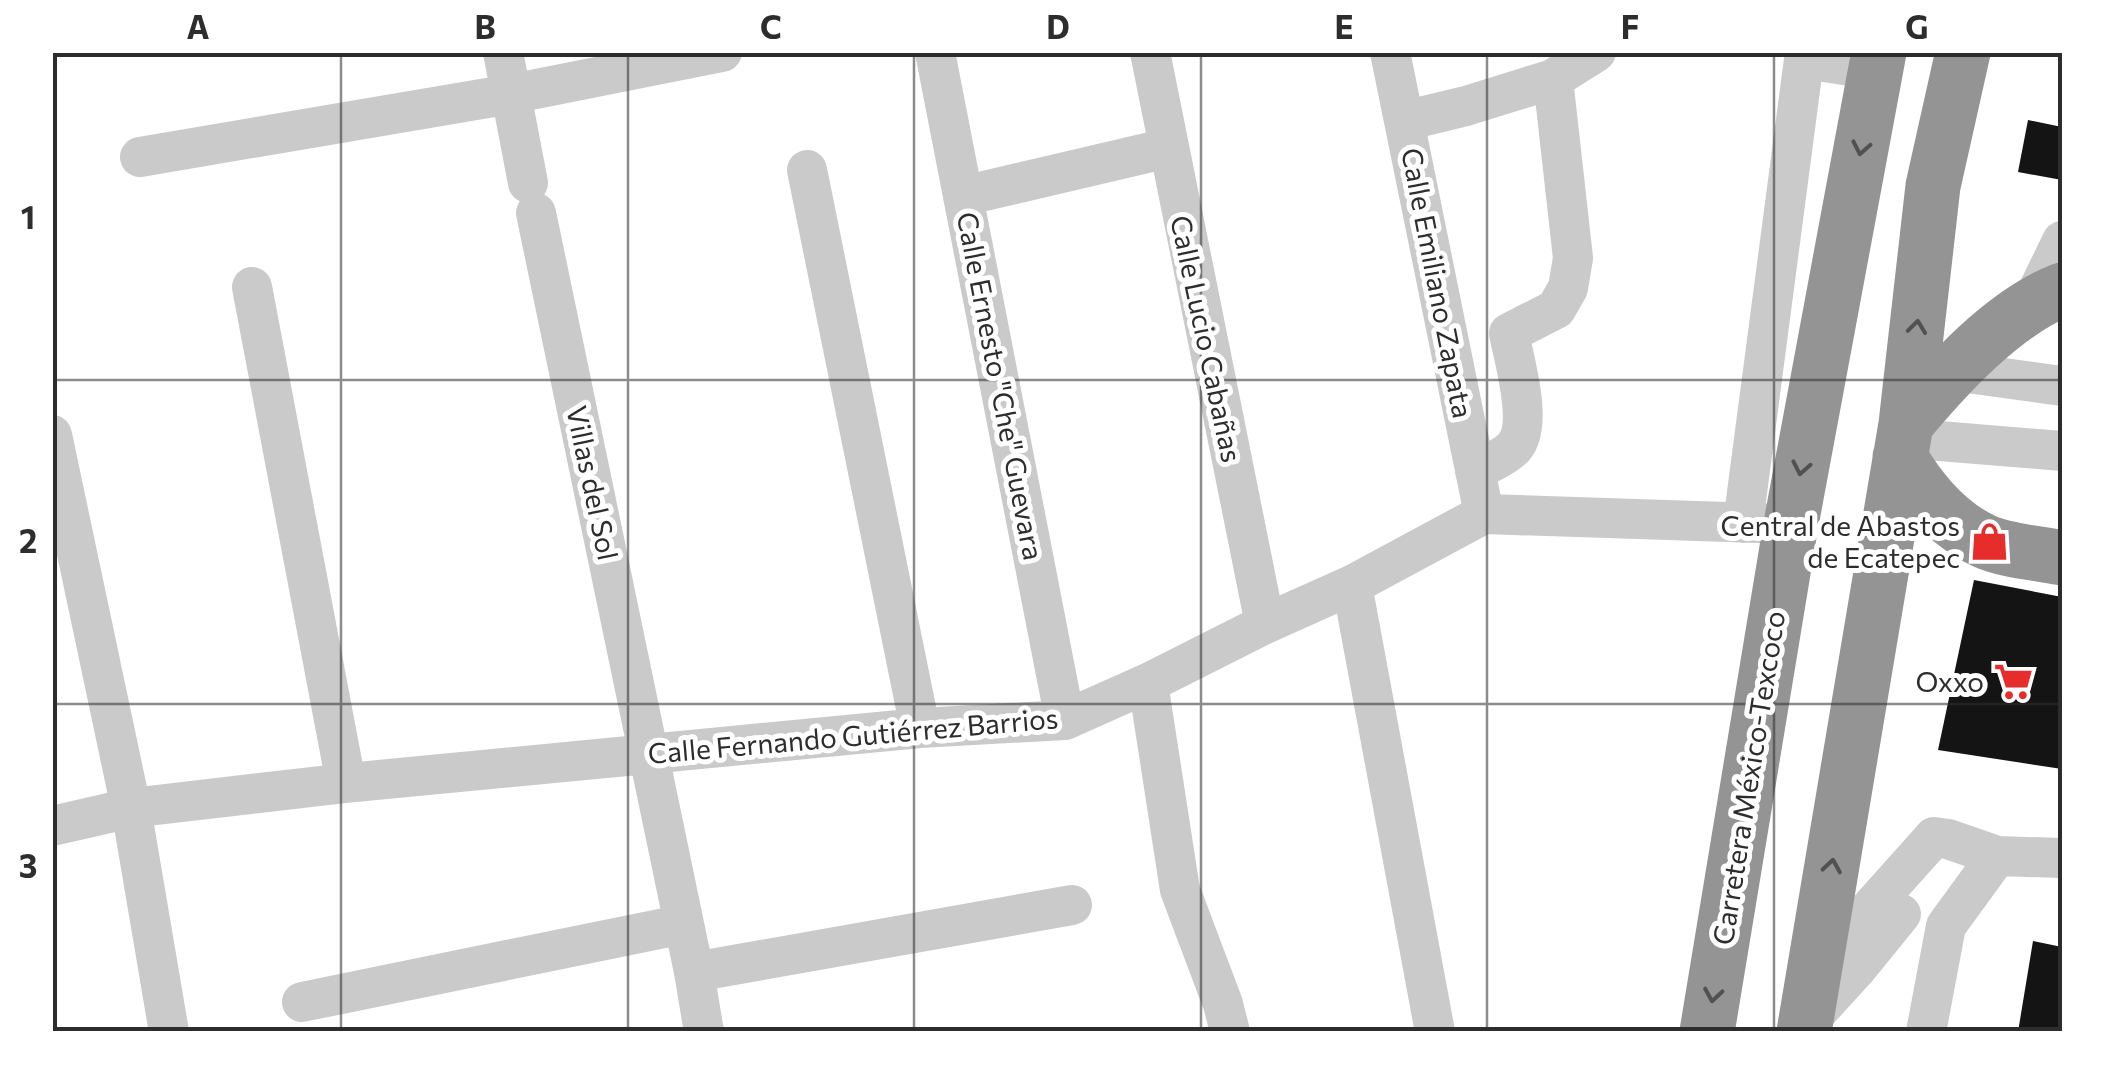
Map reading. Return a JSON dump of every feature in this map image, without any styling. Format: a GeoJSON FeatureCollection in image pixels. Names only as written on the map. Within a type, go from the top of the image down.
{"type":"FeatureCollection","features":[{"type":"Feature","properties":{"kind":"highway"},"geometry":{"type":"LineString","coordinates":[[1804,1028],[1903,439],[1934,186],[1963,52]]}},
{"type":"Feature","properties":{"kind":"highway","name":"Carretera México-Texcoco"},"geometry":{"type":"LineString","coordinates":[[1706,1032],[1767,524],[1840,264],[1878,62]]}},
{"type":"Feature","properties":{"kind":"highway"},"geometry":{"type":"LineString","coordinates":[[1903,439],[1935,389],[1977,348],[2046,299]]}},
{"type":"Feature","properties":{"kind":"highway"},"geometry":{"type":"LineString","coordinates":[[1903,439],[1928,497],[1965,530],[1987,543],[2062,558]]}},
{"type":"Feature","properties":{"kind":"street","name":"Villas del Sol"},"geometry":{"type":"LineString","coordinates":[[503,52],[704,1032]]}},
{"type":"Feature","properties":{"kind":"street"},"geometry":{"type":"LineString","coordinates":[[140,157],[511,94],[722,52]]}},
{"type":"Feature","properties":{"kind":"street","name":"Calle Ernesto \"Che\" Guevara"},"geometry":{"type":"LineString","coordinates":[[935,52],[1065,720]]}},
{"type":"Feature","properties":{"kind":"street","name":"Calle Lucio Cabañas"},"geometry":{"type":"LineString","coordinates":[[1150,52],[1265,624]]}},
{"type":"Feature","properties":{"kind":"street","name":"Calle Emiliano Zapata"},"geometry":{"type":"LineString","coordinates":[[1390,52],[1484,514]]}},
{"type":"Feature","properties":{"kind":"street"},"geometry":{"type":"LineString","coordinates":[[1404,122],[1553,79],[1596,52]]}},
{"type":"Feature","properties":{"kind":"street"},"geometry":{"type":"LineString","coordinates":[[1484,514],[1767,524],[1778,260],[1805,56],[1878,62]]}},
{"type":"Feature","properties":{"kind":"street"},"geometry":{"type":"LineString","coordinates":[[1475,471],[1514,448],[1523,427],[1508,333],[1556,308],[1568,288],[1574,258],[1553,79]]}},
{"type":"Feature","properties":{"kind":"street"},"geometry":{"type":"LineString","coordinates":[[963,196],[1168,148]]}},
{"type":"Feature","properties":{"kind":"street"},"geometry":{"type":"LineString","coordinates":[[807,170],[920,728]]}},
{"type":"Feature","properties":{"kind":"street"},"geometry":{"type":"LineString","coordinates":[[2046,299],[2062,241]]}},
{"type":"Feature","properties":{"kind":"street"},"geometry":{"type":"LineString","coordinates":[[1778,260],[1840,264]]}},
{"type":"Feature","properties":{"kind":"street"},"geometry":{"type":"LineString","coordinates":[[252,287],[346,783]]}},
{"type":"Feature","properties":{"kind":"street"},"geometry":{"type":"LineString","coordinates":[[1953,372],[2062,386]]}},
{"type":"Feature","properties":{"kind":"street"},"geometry":{"type":"LineString","coordinates":[[52,435],[68,582],[131,808],[163,1030]]}},
{"type":"Feature","properties":{"kind":"street"},"geometry":{"type":"LineString","coordinates":[[1903,439],[2062,451]]}},
{"type":"Feature","properties":{"kind":"street","name":"Calle Fernando Gutiérrez Barrios"},"geometry":{"type":"LineString","coordinates":[[52,826],[131,808],[346,783],[920,728],[1065,720],[1352,585],[1484,514]]}},
{"type":"Feature","properties":{"kind":"street"},"geometry":{"type":"LineString","coordinates":[[1352,585],[1435,1032]]}},
{"type":"Feature","properties":{"kind":"street"},"geometry":{"type":"LineString","coordinates":[[1148,683],[1180,890],[1230,1032]]}},
{"type":"Feature","properties":{"kind":"street"},"geometry":{"type":"LineString","coordinates":[[1814,970],[1934,838],[1997,856],[2062,858]]}},
{"type":"Feature","properties":{"kind":"street"},"geometry":{"type":"LineString","coordinates":[[1804,1028],[1858,967],[1955,843]]}},
{"type":"Feature","properties":{"kind":"street"},"geometry":{"type":"LineString","coordinates":[[1926,1032],[1946,926],[1997,856]]}},
{"type":"Feature","properties":{"kind":"street"},"geometry":{"type":"LineString","coordinates":[[694,972],[1072,904]]}},
{"type":"Feature","properties":{"kind":"street"},"geometry":{"type":"LineString","coordinates":[[302,1002],[684,924]]}},
{"type":"Feature","properties":{"kind":"building"},"geometry":{"type":"Polygon","coordinates":[[[2028,120],[2062,127],[2062,180],[2018,172],[2028,120]]]}},
{"type":"Feature","properties":{"kind":"building"},"geometry":{"type":"Polygon","coordinates":[[[1974,580],[2062,597],[2062,769],[1938,750],[1974,580]]]}},
{"type":"Feature","properties":{"kind":"building"},"geometry":{"type":"Polygon","coordinates":[[[2033,941],[2062,947],[2062,1032],[2018,1032],[2033,941]]]}},
{"type":"Feature","properties":{"kind":"place","name":"Central de Abastos de Ecatepec"},"geometry":{"type":"Point","coordinates":[1990,542]}},
{"type":"Feature","properties":{"kind":"place","name":"Oxxo"},"geometry":{"type":"Point","coordinates":[2014,682]}}]}
